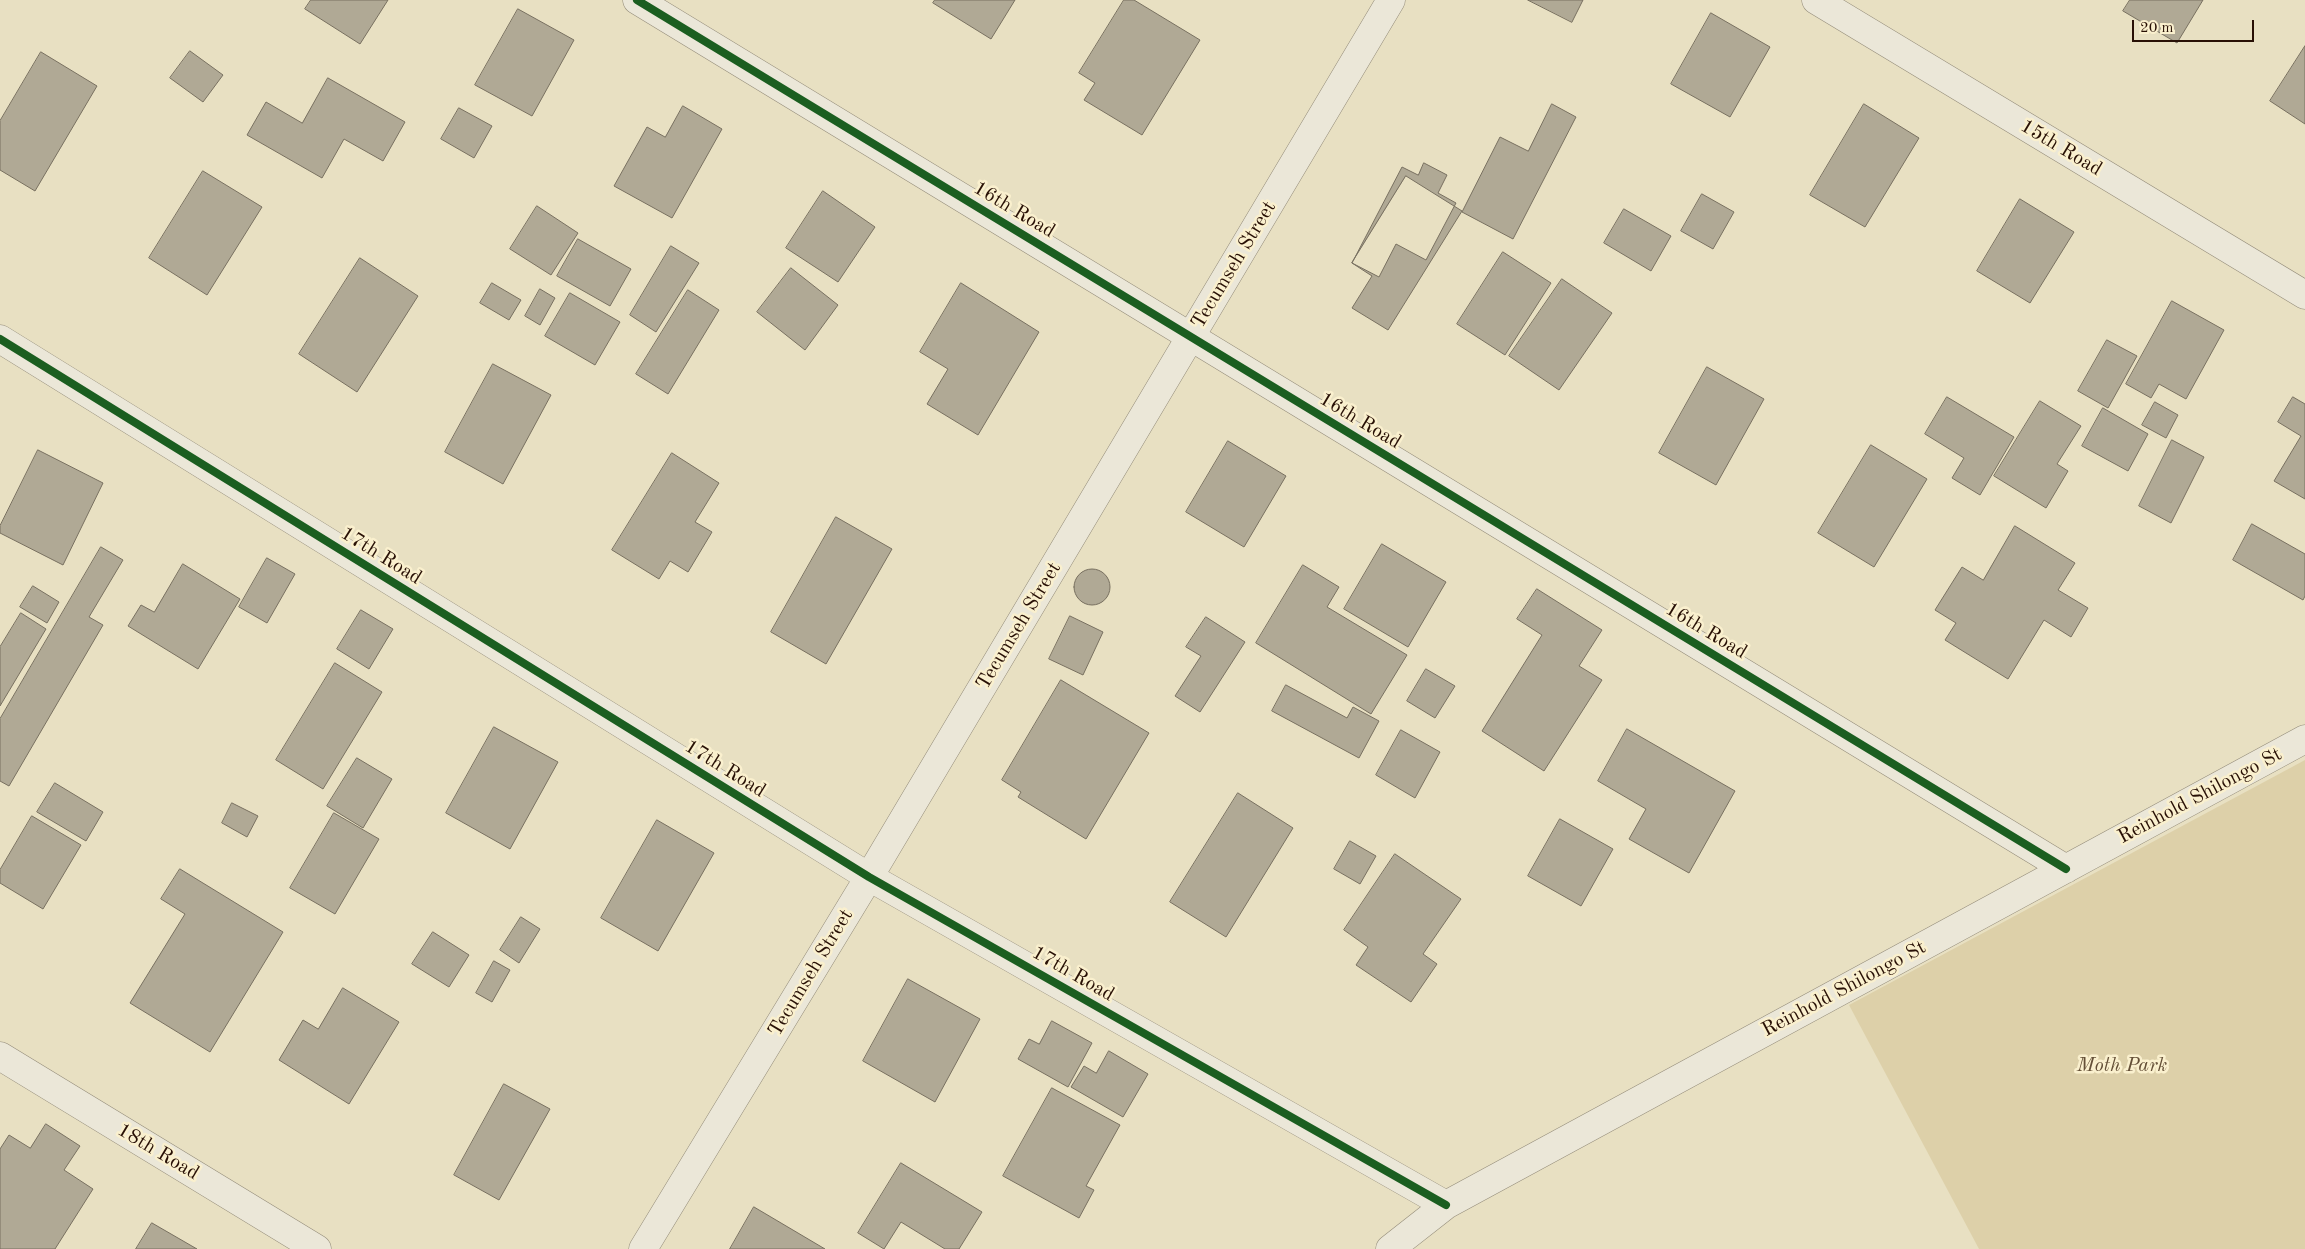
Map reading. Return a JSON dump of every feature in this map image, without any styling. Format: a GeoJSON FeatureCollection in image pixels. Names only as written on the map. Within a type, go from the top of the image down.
{"type":"FeatureCollection","features":[{"type":"Feature","properties":{"kind":"street","name":"16th Road"},"geometry":{"type":"LineString","coordinates":[[638,0],[2066,868]]}},
{"type":"Feature","properties":{"kind":"street","name":"Tecumseh Street"},"geometry":{"type":"LineString","coordinates":[[643,1249],[869,877],[1192,338],[1391,0]]}},
{"type":"Feature","properties":{"kind":"street","name":"15th Road"},"geometry":{"type":"LineString","coordinates":[[1816,0],[2305,295]]}},
{"type":"Feature","properties":{"kind":"street","name":"17th Road"},"geometry":{"type":"LineString","coordinates":[[0,339],[869,877],[1446,1205]]}},
{"type":"Feature","properties":{"kind":"street","name":"Reinhold Shilongo St"},"geometry":{"type":"LineString","coordinates":[[1390,1249],[1446,1205],[2305,740]]}},
{"type":"Feature","properties":{"kind":"street","name":"18th Road"},"geometry":{"type":"LineString","coordinates":[[0,1056],[317,1249]]}},
{"type":"Feature","properties":{"kind":"green space","name":"Moth Park"},"geometry":{"type":"Polygon","coordinates":[[[2305,760],[2305,1249],[1979,1249],[1849,1005],[2305,760]]]}},
{"type":"Feature","properties":{"kind":"building"},"geometry":{"type":"Polygon","coordinates":[[[311,0],[388,0],[360,44],[305,9],[311,0]]]}},
{"type":"Feature","properties":{"kind":"building"},"geometry":{"type":"Polygon","coordinates":[[[935,0],[1015,0],[991,39],[933,3],[935,0]]]}},
{"type":"Feature","properties":{"kind":"building"},"geometry":{"type":"Polygon","coordinates":[[[1124,0],[1134,0],[1200,40],[1142,135],[1084,100],[1095,83],[1079,73],[1124,0]]]}},
{"type":"Feature","properties":{"kind":"building"},"geometry":{"type":"Polygon","coordinates":[[[1528,0],[1583,0],[1572,22],[1528,0]]]}},
{"type":"Feature","properties":{"kind":"building"},"geometry":{"type":"Polygon","coordinates":[[[2130,0],[2203,0],[2177,43],[2123,11],[2130,0]]]}},
{"type":"Feature","properties":{"kind":"building"},"geometry":{"type":"Polygon","coordinates":[[[518,9],[574,40],[532,116],[475,85],[518,9]]]}},
{"type":"Feature","properties":{"kind":"building"},"geometry":{"type":"Polygon","coordinates":[[[1711,13],[1770,47],[1730,117],[1671,84],[1711,13]]]}},
{"type":"Feature","properties":{"kind":"building"},"geometry":{"type":"Polygon","coordinates":[[[2305,46],[2305,124],[2270,101],[2305,46]]]}},
{"type":"Feature","properties":{"kind":"building"},"geometry":{"type":"Polygon","coordinates":[[[190,51],[223,75],[203,102],[170,78],[190,51]]]}},
{"type":"Feature","properties":{"kind":"building"},"geometry":{"type":"Polygon","coordinates":[[[41,52],[97,86],[35,191],[0,170],[0,121],[41,52]]]}},
{"type":"Feature","properties":{"kind":"building"},"geometry":{"type":"Polygon","coordinates":[[[328,78],[405,122],[383,161],[344,139],[322,178],[247,135],[266,102],[302,123],[328,78]]]}},
{"type":"Feature","properties":{"kind":"building"},"geometry":{"type":"Polygon","coordinates":[[[1552,104],[1576,117],[1513,239],[1462,212],[1500,137],[1528,151],[1552,104]]]}},
{"type":"Feature","properties":{"kind":"building"},"geometry":{"type":"Polygon","coordinates":[[[1864,104],[1919,138],[1865,227],[1810,195],[1864,104]]]}},
{"type":"Feature","properties":{"kind":"building"},"geometry":{"type":"Polygon","coordinates":[[[683,106],[722,129],[672,218],[614,186],[647,127],[665,137],[683,106]]]}},
{"type":"Feature","properties":{"kind":"building"},"geometry":{"type":"Polygon","coordinates":[[[459,108],[492,126],[474,158],[441,139],[459,108]]]}},
{"type":"Feature","properties":{"kind":"building"},"geometry":{"type":"Polygon","coordinates":[[[1424,163],[1447,175],[1438,193],[1456,203],[1426,260],[1396,244],[1379,277],[1352,263],[1402,167],[1418,175],[1424,163]]]}},
{"type":"Feature","properties":{"kind":"building"},"geometry":{"type":"Polygon","coordinates":[[[203,171],[262,207],[207,295],[149,258],[203,171]]]}},
{"type":"Feature","properties":{"kind":"building"},"geometry":{"type":"Polygon","coordinates":[[[1406,176],[1462,211],[1388,330],[1352,308],[1372,276],[1352,263],[1406,176]]]}},
{"type":"Feature","properties":{"kind":"building"},"geometry":{"type":"Polygon","coordinates":[[[823,191],[875,227],[838,282],[786,248],[823,191]]]}},
{"type":"Feature","properties":{"kind":"building"},"geometry":{"type":"Polygon","coordinates":[[[1702,194],[1734,212],[1713,249],[1681,231],[1702,194]]]}},
{"type":"Feature","properties":{"kind":"building"},"geometry":{"type":"Polygon","coordinates":[[[2020,199],[2074,232],[2030,303],[1977,271],[2020,199]]]}},
{"type":"Feature","properties":{"kind":"building"},"geometry":{"type":"Polygon","coordinates":[[[537,206],[578,233],[551,275],[510,249],[537,206]]]}},
{"type":"Feature","properties":{"kind":"building"},"geometry":{"type":"Polygon","coordinates":[[[1624,209],[1671,236],[1651,271],[1604,243],[1624,209]]]}},
{"type":"Feature","properties":{"kind":"building"},"geometry":{"type":"Polygon","coordinates":[[[578,239],[631,269],[610,306],[557,276],[578,239]]]}},
{"type":"Feature","properties":{"kind":"building"},"geometry":{"type":"Polygon","coordinates":[[[671,246],[699,263],[656,332],[630,315],[671,246]]]}},
{"type":"Feature","properties":{"kind":"building"},"geometry":{"type":"Polygon","coordinates":[[[1503,252],[1551,283],[1505,355],[1457,324],[1503,252]]]}},
{"type":"Feature","properties":{"kind":"building"},"geometry":{"type":"Polygon","coordinates":[[[360,258],[418,296],[357,392],[299,354],[360,258]]]}},
{"type":"Feature","properties":{"kind":"building"},"geometry":{"type":"Polygon","coordinates":[[[791,268],[838,305],[805,350],[757,312],[791,268]]]}},
{"type":"Feature","properties":{"kind":"building"},"geometry":{"type":"Polygon","coordinates":[[[1562,279],[1612,313],[1559,390],[1509,356],[1562,279]]]}},
{"type":"Feature","properties":{"kind":"building"},"geometry":{"type":"Polygon","coordinates":[[[492,283],[521,300],[509,320],[480,303],[492,283]]]}},
{"type":"Feature","properties":{"kind":"building"},"geometry":{"type":"Polygon","coordinates":[[[961,283],[1039,332],[978,435],[927,404],[948,369],[920,352],[961,283]]]}},
{"type":"Feature","properties":{"kind":"building"},"geometry":{"type":"Polygon","coordinates":[[[540,289],[555,298],[540,325],[525,316],[540,289]]]}},
{"type":"Feature","properties":{"kind":"building"},"geometry":{"type":"Polygon","coordinates":[[[688,290],[719,310],[668,394],[636,374],[688,290]]]}},
{"type":"Feature","properties":{"kind":"building"},"geometry":{"type":"Polygon","coordinates":[[[570,293],[620,322],[595,365],[545,336],[570,293]]]}},
{"type":"Feature","properties":{"kind":"building"},"geometry":{"type":"Polygon","coordinates":[[[2172,301],[2224,330],[2186,399],[2159,384],[2151,398],[2126,384],[2172,301]]]}},
{"type":"Feature","properties":{"kind":"building"},"geometry":{"type":"Polygon","coordinates":[[[2107,340],[2137,356],[2108,408],[2078,391],[2107,340]]]}},
{"type":"Feature","properties":{"kind":"building"},"geometry":{"type":"Polygon","coordinates":[[[493,364],[551,395],[503,484],[445,452],[493,364]]]}},
{"type":"Feature","properties":{"kind":"building"},"geometry":{"type":"Polygon","coordinates":[[[1707,367],[1764,399],[1716,485],[1659,453],[1707,367]]]}},
{"type":"Feature","properties":{"kind":"building"},"geometry":{"type":"Polygon","coordinates":[[[1947,397],[2014,437],[1980,495],[1952,478],[1964,458],[1925,434],[1947,397]]]}},
{"type":"Feature","properties":{"kind":"building"},"geometry":{"type":"Polygon","coordinates":[[[2293,397],[2305,404],[2305,499],[2274,481],[2301,436],[2278,422],[2293,397]]]}},
{"type":"Feature","properties":{"kind":"building"},"geometry":{"type":"Polygon","coordinates":[[[2040,401],[2081,426],[2057,464],[2068,471],[2046,508],[1994,476],[2040,401]]]}},
{"type":"Feature","properties":{"kind":"building"},"geometry":{"type":"Polygon","coordinates":[[[2155,402],[2178,415],[2166,438],[2142,425],[2155,402]]]}},
{"type":"Feature","properties":{"kind":"building"},"geometry":{"type":"Polygon","coordinates":[[[2103,408],[2148,434],[2128,471],[2082,446],[2103,408]]]}},
{"type":"Feature","properties":{"kind":"building"},"geometry":{"type":"Polygon","coordinates":[[[2172,440],[2204,457],[2171,523],[2139,506],[2172,440]]]}},
{"type":"Feature","properties":{"kind":"building"},"geometry":{"type":"Polygon","coordinates":[[[1228,441],[1286,476],[1244,547],[1186,512],[1228,441]]]}},
{"type":"Feature","properties":{"kind":"building"},"geometry":{"type":"Polygon","coordinates":[[[1871,445],[1927,479],[1874,567],[1818,533],[1871,445]]]}},
{"type":"Feature","properties":{"kind":"building"},"geometry":{"type":"Polygon","coordinates":[[[38,450],[103,483],[63,565],[0,533],[0,526],[38,450]]]}},
{"type":"Feature","properties":{"kind":"building"},"geometry":{"type":"Polygon","coordinates":[[[672,453],[719,483],[695,522],[712,532],[688,572],[670,561],[659,579],[612,550],[672,453]]]}},
{"type":"Feature","properties":{"kind":"building"},"geometry":{"type":"Polygon","coordinates":[[[836,517],[892,549],[826,664],[771,632],[836,517]]]}},
{"type":"Feature","properties":{"kind":"building"},"geometry":{"type":"Polygon","coordinates":[[[2252,524],[2305,554],[2305,596],[2303,600],[2233,560],[2252,524]]]}},
{"type":"Feature","properties":{"kind":"building"},"geometry":{"type":"Polygon","coordinates":[[[2015,526],[2075,563],[2058,590],[2088,608],[2071,637],[2044,620],[2008,679],[1945,640],[1956,623],[1935,610],[1962,567],[1983,580],[2015,526]]]}},
{"type":"Feature","properties":{"kind":"building"},"geometry":{"type":"Polygon","coordinates":[[[1382,544],[1446,582],[1408,647],[1344,609],[1382,544]]]}},
{"type":"Feature","properties":{"kind":"building"},"geometry":{"type":"Polygon","coordinates":[[[101,547],[123,560],[89,617],[103,625],[9,786],[0,781],[0,719],[101,547]]]}},
{"type":"Feature","properties":{"kind":"building"},"geometry":{"type":"Polygon","coordinates":[[[267,558],[295,574],[267,623],[239,607],[267,558]]]}},
{"type":"Feature","properties":{"kind":"building"},"geometry":{"type":"Polygon","coordinates":[[[183,564],[240,599],[198,669],[128,626],[141,605],[154,612],[183,564]]]}},
{"type":"Feature","properties":{"kind":"building"},"geometry":{"type":"Polygon","coordinates":[[[1303,565],[1339,587],[1327,607],[1407,655],[1371,714],[1256,643],[1303,565]]]}},
{"type":"Feature","properties":{"kind":"building"},"geometry":{"type":"Polygon","coordinates":[[[1092,569],[1099,570],[1105,574],[1109,580],[1109,594],[1105,600],[1099,604],[1092,605],[1085,604],[1079,600],[1075,594],[1074,587],[1075,580],[1079,574],[1085,570],[1092,569]]]}},
{"type":"Feature","properties":{"kind":"building"},"geometry":{"type":"Polygon","coordinates":[[[33,586],[59,602],[47,623],[20,607],[33,586]]]}},
{"type":"Feature","properties":{"kind":"building"},"geometry":{"type":"Polygon","coordinates":[[[1537,589],[1602,630],[1579,666],[1602,680],[1544,771],[1482,731],[1542,635],[1517,619],[1537,589]]]}},
{"type":"Feature","properties":{"kind":"building"},"geometry":{"type":"Polygon","coordinates":[[[361,610],[393,629],[369,669],[337,649],[361,610]]]}},
{"type":"Feature","properties":{"kind":"building"},"geometry":{"type":"Polygon","coordinates":[[[21,613],[46,629],[0,706],[0,647],[21,613]]]}},
{"type":"Feature","properties":{"kind":"building"},"geometry":{"type":"Polygon","coordinates":[[[1070,616],[1103,632],[1083,675],[1049,659],[1070,616]]]}},
{"type":"Feature","properties":{"kind":"building"},"geometry":{"type":"Polygon","coordinates":[[[1206,617],[1245,642],[1200,712],[1175,696],[1201,656],[1186,647],[1206,617]]]}},
{"type":"Feature","properties":{"kind":"building"},"geometry":{"type":"Polygon","coordinates":[[[335,663],[382,692],[323,789],[276,760],[335,663]]]}},
{"type":"Feature","properties":{"kind":"building"},"geometry":{"type":"Polygon","coordinates":[[[1426,669],[1455,686],[1435,718],[1407,701],[1426,669]]]}},
{"type":"Feature","properties":{"kind":"building"},"geometry":{"type":"Polygon","coordinates":[[[1061,680],[1149,733],[1086,839],[1018,797],[1021,792],[1002,780],[1061,680]]]}},
{"type":"Feature","properties":{"kind":"building"},"geometry":{"type":"Polygon","coordinates":[[[1286,685],[1347,718],[1353,707],[1379,721],[1359,758],[1272,711],[1286,685]]]}},
{"type":"Feature","properties":{"kind":"building"},"geometry":{"type":"Polygon","coordinates":[[[494,727],[558,762],[510,849],[446,813],[494,727]]]}},
{"type":"Feature","properties":{"kind":"building"},"geometry":{"type":"Polygon","coordinates":[[[1627,729],[1735,791],[1689,873],[1629,839],[1646,809],[1598,781],[1627,729]]]}},
{"type":"Feature","properties":{"kind":"building"},"geometry":{"type":"Polygon","coordinates":[[[1401,730],[1440,752],[1415,798],[1376,775],[1401,730]]]}},
{"type":"Feature","properties":{"kind":"building"},"geometry":{"type":"Polygon","coordinates":[[[357,758],[392,779],[363,828],[327,806],[357,758]]]}},
{"type":"Feature","properties":{"kind":"building"},"geometry":{"type":"Polygon","coordinates":[[[55,783],[103,812],[86,841],[37,812],[55,783]]]}},
{"type":"Feature","properties":{"kind":"building"},"geometry":{"type":"Polygon","coordinates":[[[1238,793],[1293,828],[1226,937],[1170,902],[1238,793]]]}},
{"type":"Feature","properties":{"kind":"building"},"geometry":{"type":"Polygon","coordinates":[[[232,803],[258,816],[247,837],[222,823],[232,803]]]}},
{"type":"Feature","properties":{"kind":"building"},"geometry":{"type":"Polygon","coordinates":[[[334,813],[379,839],[335,914],[290,888],[334,813]]]}},
{"type":"Feature","properties":{"kind":"building"},"geometry":{"type":"Polygon","coordinates":[[[32,816],[81,845],[43,909],[0,883],[0,870],[32,816]]]}},
{"type":"Feature","properties":{"kind":"building"},"geometry":{"type":"Polygon","coordinates":[[[1560,819],[1613,849],[1581,906],[1528,876],[1560,819]]]}},
{"type":"Feature","properties":{"kind":"building"},"geometry":{"type":"Polygon","coordinates":[[[657,820],[714,853],[658,951],[601,918],[657,820]]]}},
{"type":"Feature","properties":{"kind":"building"},"geometry":{"type":"Polygon","coordinates":[[[1350,841],[1376,856],[1360,884],[1334,869],[1350,841]]]}},
{"type":"Feature","properties":{"kind":"building"},"geometry":{"type":"Polygon","coordinates":[[[1395,854],[1461,899],[1423,954],[1437,964],[1411,1002],[1356,965],[1368,947],[1344,930],[1395,854]]]}},
{"type":"Feature","properties":{"kind":"building"},"geometry":{"type":"Polygon","coordinates":[[[180,869],[283,932],[210,1052],[130,1003],[185,914],[161,899],[180,869]]]}},
{"type":"Feature","properties":{"kind":"building"},"geometry":{"type":"Polygon","coordinates":[[[521,917],[540,929],[519,963],[500,950],[521,917]]]}},
{"type":"Feature","properties":{"kind":"building"},"geometry":{"type":"Polygon","coordinates":[[[433,932],[469,955],[449,987],[412,964],[433,932]]]}},
{"type":"Feature","properties":{"kind":"building"},"geometry":{"type":"Polygon","coordinates":[[[494,961],[510,970],[492,1002],[476,993],[494,961]]]}},
{"type":"Feature","properties":{"kind":"building"},"geometry":{"type":"Polygon","coordinates":[[[908,979],[980,1019],[935,1102],[863,1061],[908,979]]]}},
{"type":"Feature","properties":{"kind":"building"},"geometry":{"type":"Polygon","coordinates":[[[343,988],[399,1022],[349,1104],[279,1060],[303,1020],[318,1029],[343,988]]]}},
{"type":"Feature","properties":{"kind":"building"},"geometry":{"type":"Polygon","coordinates":[[[1052,1021],[1092,1043],[1068,1087],[1018,1059],[1029,1039],[1039,1044],[1052,1021]]]}},
{"type":"Feature","properties":{"kind":"building"},"geometry":{"type":"Polygon","coordinates":[[[1109,1051],[1148,1074],[1123,1117],[1071,1087],[1084,1066],[1096,1073],[1109,1051]]]}},
{"type":"Feature","properties":{"kind":"building"},"geometry":{"type":"Polygon","coordinates":[[[504,1084],[550,1109],[499,1200],[454,1175],[504,1084]]]}},
{"type":"Feature","properties":{"kind":"building"},"geometry":{"type":"Polygon","coordinates":[[[1052,1088],[1120,1125],[1086,1186],[1094,1190],[1079,1218],[1003,1176],[1052,1088]]]}},
{"type":"Feature","properties":{"kind":"building"},"geometry":{"type":"Polygon","coordinates":[[[46,1124],[80,1146],[64,1170],[93,1189],[55,1249],[0,1249],[0,1149],[9,1135],[30,1148],[46,1124]]]}},
{"type":"Feature","properties":{"kind":"building"},"geometry":{"type":"Polygon","coordinates":[[[901,1163],[982,1212],[959,1249],[945,1249],[901,1222],[884,1249],[858,1233],[901,1163]]]}},
{"type":"Feature","properties":{"kind":"building"},"geometry":{"type":"Polygon","coordinates":[[[754,1207],[825,1249],[730,1249],[754,1207]]]}},
{"type":"Feature","properties":{"kind":"building"},"geometry":{"type":"Polygon","coordinates":[[[152,1223],[197,1249],[136,1249],[152,1223]]]}},
{"type":"Feature","properties":{"kind":"cycle path"},"geometry":{"type":"LineString","coordinates":[[637,0],[2066,869]]}},
{"type":"Feature","properties":{"kind":"cycle path"},"geometry":{"type":"LineString","coordinates":[[0,339],[869,877],[1446,1205]]}}]}
